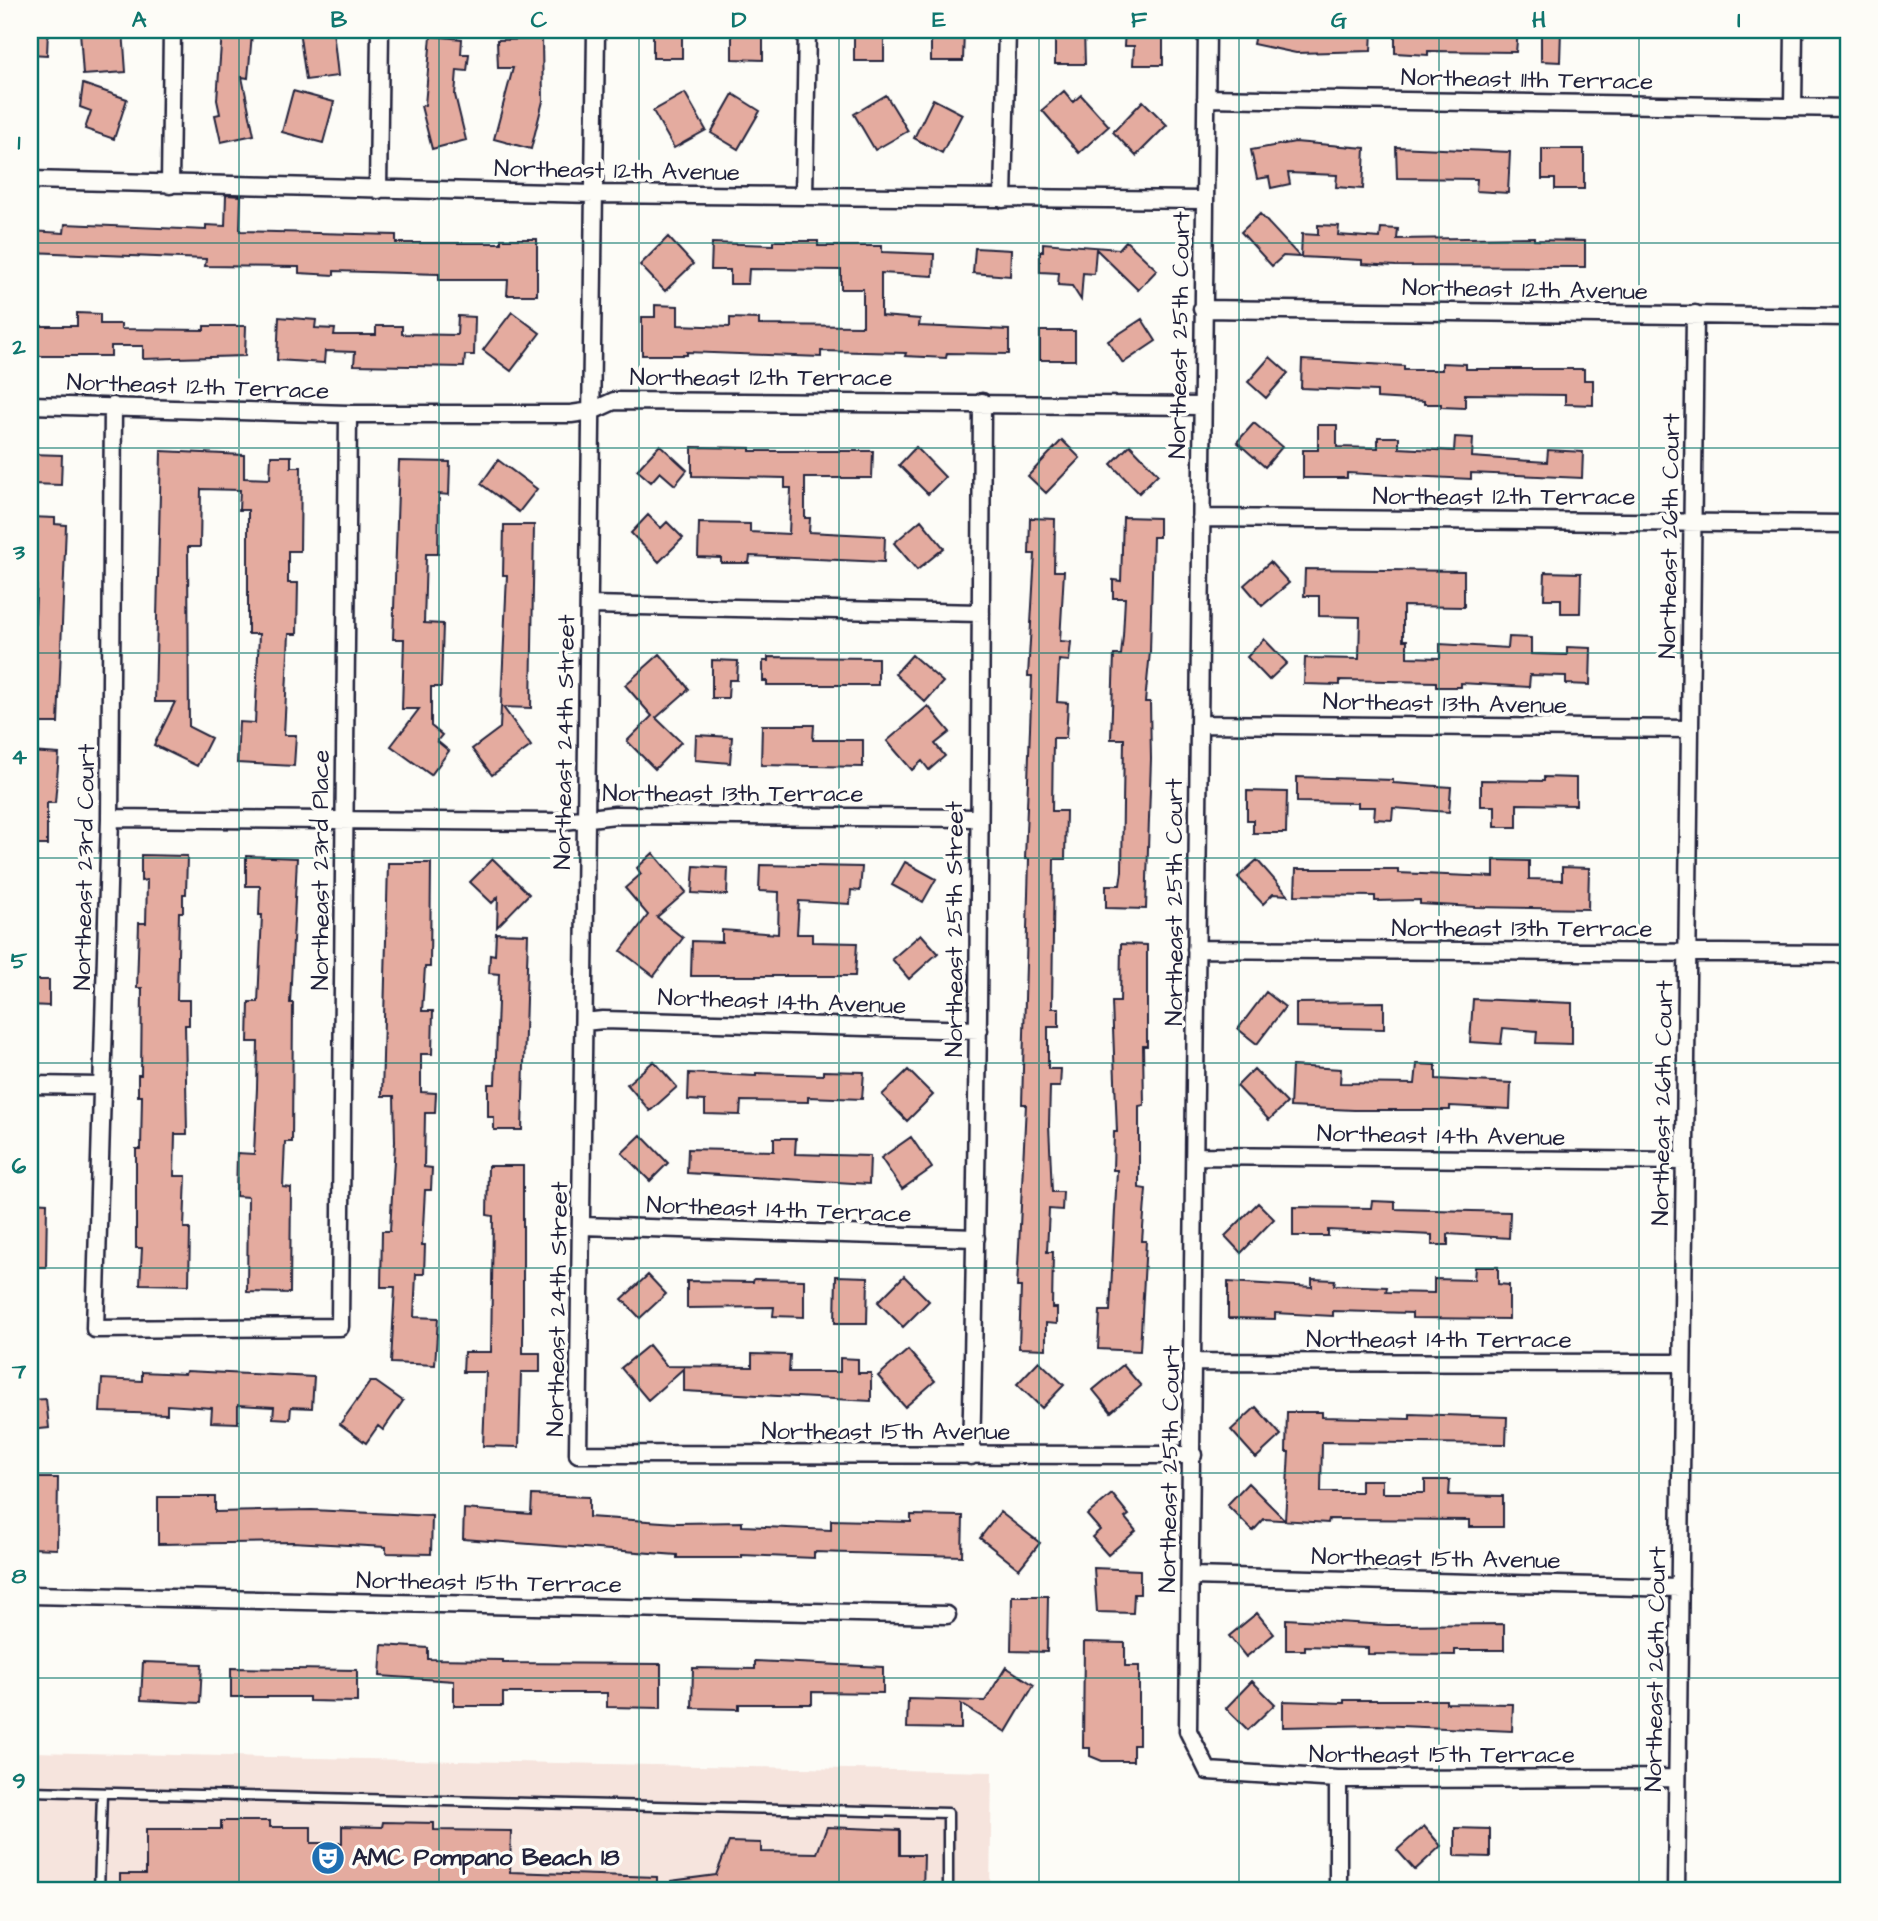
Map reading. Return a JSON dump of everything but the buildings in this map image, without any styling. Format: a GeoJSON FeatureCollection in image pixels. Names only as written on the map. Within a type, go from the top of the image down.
{"type":"FeatureCollection","features":[{"type":"Feature","properties":{"kind":"street"},"geometry":{"type":"LineString","coordinates":[[170,185],[172,30]]}},
{"type":"Feature","properties":{"kind":"street"},"geometry":{"type":"LineString","coordinates":[[378,190],[380,30]]}},
{"type":"Feature","properties":{"kind":"street","name":"Northeast 24th Street"},"geometry":{"type":"LineString","coordinates":[[578,1454],[596,30]]}},
{"type":"Feature","properties":{"kind":"street"},"geometry":{"type":"LineString","coordinates":[[804,196],[807,30]]}},
{"type":"Feature","properties":{"kind":"street"},"geometry":{"type":"LineString","coordinates":[[1003,199],[1007,30]]}},
{"type":"Feature","properties":{"kind":"street","name":"Northeast 25th Court"},"geometry":{"type":"LineString","coordinates":[[1207,30],[1196,949],[1195,1362],[1188,1731],[1208,1771]]}},
{"type":"Feature","properties":{"kind":"street"},"geometry":{"type":"LineString","coordinates":[[1793,107],[1794,30]]}},
{"type":"Feature","properties":{"kind":"street","name":"Northeast 11th Terrace"},"geometry":{"type":"LineString","coordinates":[[1206,98],[1848,108]]}},
{"type":"Feature","properties":{"kind":"street","name":"Northeast 12th Avenue"},"geometry":{"type":"LineString","coordinates":[[30,180],[594,194],[1204,200]]}},
{"type":"Feature","properties":{"kind":"street","name":"Northeast 12th Avenue"},"geometry":{"type":"LineString","coordinates":[[1202,309],[1848,317]]}},
{"type":"Feature","properties":{"kind":"street","name":"Northeast 26th Court"},"geometry":{"type":"LineString","coordinates":[[1676,1891],[1695,314]]}},
{"type":"Feature","properties":{"kind":"street","name":"Northeast 12th Terrace"},"geometry":{"type":"LineString","coordinates":[[30,405],[348,414],[571,414],[592,411],[614,401],[982,402],[1202,406]]}},
{"type":"Feature","properties":{"kind":"street","name":"Northeast 25th Street"},"geometry":{"type":"LineString","coordinates":[[971,1456],[979,1030],[977,818],[982,402]]}},
{"type":"Feature","properties":{"kind":"street","name":"Northeast 23rd Court"},"geometry":{"type":"LineString","coordinates":[[95,1329],[110,818],[113,406]]}},
{"type":"Feature","properties":{"kind":"street","name":"Northeast 23rd Place"},"geometry":{"type":"LineString","coordinates":[[95,1329],[340,1327],[348,414]]}},
{"type":"Feature","properties":{"kind":"street","name":"Northeast 12th Terrace"},"geometry":{"type":"LineString","coordinates":[[1201,519],[1848,524]]}},
{"type":"Feature","properties":{"kind":"street"},"geometry":{"type":"LineString","coordinates":[[589,605],[981,612]]}},
{"type":"Feature","properties":{"kind":"street","name":"Northeast 13th Avenue"},"geometry":{"type":"LineString","coordinates":[[1199,724],[1690,729]]}},
{"type":"Feature","properties":{"kind":"street","name":"Northeast 13th Terrace"},"geometry":{"type":"LineString","coordinates":[[110,818],[556,822],[587,817],[977,818]]}},
{"type":"Feature","properties":{"kind":"street","name":"Northeast 13th Terrace"},"geometry":{"type":"LineString","coordinates":[[1196,949],[1848,954]]}},
{"type":"Feature","properties":{"kind":"street","name":"Northeast 14th Avenue"},"geometry":{"type":"LineString","coordinates":[[584,1022],[603,1020],[979,1030]]}},
{"type":"Feature","properties":{"kind":"street"},"geometry":{"type":"LineString","coordinates":[[30,1085],[102,1086]]}},
{"type":"Feature","properties":{"kind":"street","name":"Northeast 14th Avenue"},"geometry":{"type":"LineString","coordinates":[[1197,1156],[1685,1161]]}},
{"type":"Feature","properties":{"kind":"street","name":"Northeast 14th Terrace"},"geometry":{"type":"LineString","coordinates":[[582,1226],[976,1238]]}},
{"type":"Feature","properties":{"kind":"street","name":"Northeast 14th Terrace"},"geometry":{"type":"LineString","coordinates":[[1195,1362],[1682,1363]]}},
{"type":"Feature","properties":{"kind":"street","name":"Northeast 15th Avenue"},"geometry":{"type":"LineString","coordinates":[[578,1454],[1193,1455]]}},
{"type":"Feature","properties":{"kind":"street","name":"Northeast 15th Avenue"},"geometry":{"type":"LineString","coordinates":[[1191,1576],[1679,1588]]}},
{"type":"Feature","properties":{"kind":"street","name":"Northeast 15th Terrace"},"geometry":{"type":"LineString","coordinates":[[30,1595],[947,1615]]}},
{"type":"Feature","properties":{"kind":"street","name":"Northeast 15th Terrace"},"geometry":{"type":"LineString","coordinates":[[1208,1771],[1338,1779],[1677,1778]]}},
{"type":"Feature","properties":{"kind":"street"},"geometry":{"type":"LineString","coordinates":[[1338,1779],[1338,1891]]}},
{"type":"Feature","properties":{"kind":"lane"},"geometry":{"type":"LineString","coordinates":[[30,1791],[948,1813],[947,1891]]}},
{"type":"Feature","properties":{"kind":"lane"},"geometry":{"type":"LineString","coordinates":[[99,1891],[102,1793]]}},
{"type":"Feature","properties":{"kind":"shaded area"},"geometry":{"type":"Polygon","coordinates":[[[30,1752],[992,1772],[990,1891],[30,1891],[30,1752]]]}},
{"type":"Feature","properties":{"kind":"place","name":"AMC Pompano Beach 18"},"geometry":{"type":"Point","coordinates":[328,1858]}}]}
